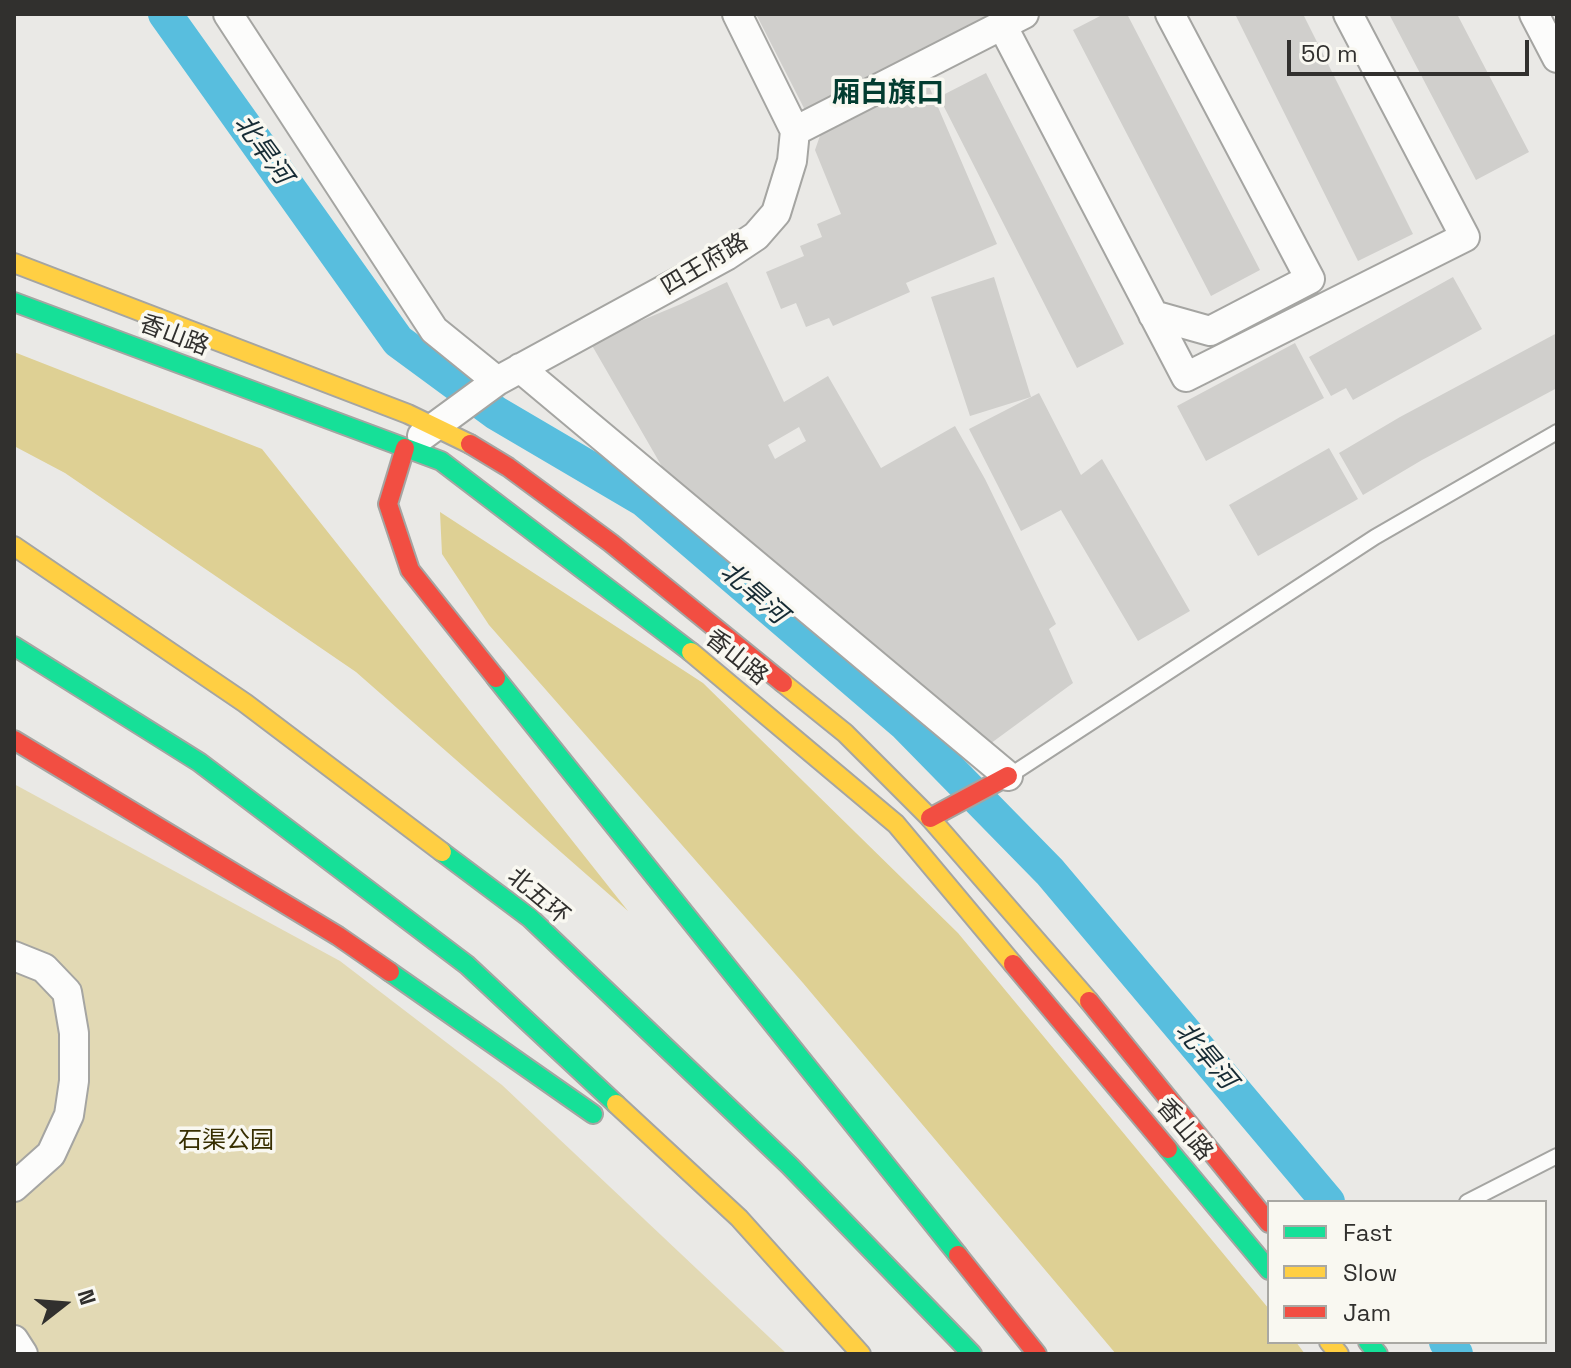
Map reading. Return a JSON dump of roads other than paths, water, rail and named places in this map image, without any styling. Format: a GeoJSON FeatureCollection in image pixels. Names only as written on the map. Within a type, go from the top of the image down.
{"type":"FeatureCollection","features":[{"type":"Feature","properties":{"kind":"main road","name":"香山路"},"geometry":{"type":"LineString","coordinates":[[14,263],[408,414],[440,423],[508,467],[611,543],[845,733],[930,818],[1091,1004],[1267,1221]]}},
{"type":"Feature","properties":{"kind":"main road","name":"香山路"},"geometry":{"type":"LineString","coordinates":[[14,302],[441,461],[553,545],[717,672],[896,824],[1267,1268]]}},
{"type":"Feature","properties":{"kind":"main road"},"geometry":{"type":"LineString","coordinates":[[405,448],[388,504],[410,570],[1037,1354]]}},
{"type":"Feature","properties":{"kind":"main road","name":"北五环"},"geometry":{"type":"LineString","coordinates":[[14,546],[245,703],[530,918],[790,1166],[972,1354]]}},
{"type":"Feature","properties":{"kind":"main road"},"geometry":{"type":"LineString","coordinates":[[14,646],[199,762],[467,965],[739,1218],[861,1354]]}},
{"type":"Feature","properties":{"kind":"main road"},"geometry":{"type":"LineString","coordinates":[[14,740],[338,936],[602,1120]]}},
{"type":"Feature","properties":{"kind":"main road"},"geometry":{"type":"LineString","coordinates":[[930,818],[1008,776]]}},
{"type":"Feature","properties":{"kind":"main road"},"geometry":{"type":"LineString","coordinates":[[627,1138],[739,1218]]}},
{"type":"Feature","properties":{"kind":"street"},"geometry":{"type":"LineString","coordinates":[[228,14],[434,330],[1008,776]]}},
{"type":"Feature","properties":{"kind":"street"},"geometry":{"type":"LineString","coordinates":[[737,14],[795,131],[1013,20],[1153,315],[1186,377],[1465,237],[1348,14]]}},
{"type":"Feature","properties":{"kind":"street"},"geometry":{"type":"LineString","coordinates":[[1153,315],[1210,331],[1310,279],[1170,14]]}},
{"type":"Feature","properties":{"kind":"street"},"geometry":{"type":"LineString","coordinates":[[1534,14],[1557,58]]}},
{"type":"Feature","properties":{"kind":"street","name":"四王府路"},"geometry":{"type":"LineString","coordinates":[[405,448],[500,380],[726,256],[756,236],[776,213],[792,161],[795,131]]}},
{"type":"Feature","properties":{"kind":"street"},"geometry":{"type":"LineString","coordinates":[[14,956],[44,968],[67,992],[74,1033],[74,1081],[69,1115],[51,1154],[14,1187]]}},
{"type":"Feature","properties":{"kind":"street"},"geometry":{"type":"LineString","coordinates":[[14,1340],[23,1354]]}},
{"type":"Feature","properties":{"kind":"lane"},"geometry":{"type":"LineString","coordinates":[[1008,776],[1375,537],[1557,432]]}},
{"type":"Feature","properties":{"kind":"lane"},"geometry":{"type":"LineString","coordinates":[[1471,1200],[1557,1156]]}},
{"type":"Feature","properties":{"kind":"waterway","name":"北旱河"},"geometry":{"type":"LineString","coordinates":[[165,14],[398,341],[496,413],[644,500],[905,724],[1050,872],[1326,1200]]}},
{"type":"Feature","properties":{"kind":"waterway","name":"北旱河"},"geometry":{"type":"LineString","coordinates":[[1448,1344],[1456,1354]]}},
{"type":"Feature","properties":{"kind":"district","name":"厢白旗口"},"geometry":{"type":"Point","coordinates":[888,94]}},
{"type":"Feature","properties":{"kind":"park label","name":"石渠公园"},"geometry":{"type":"Point","coordinates":[226,1141]}}]}
